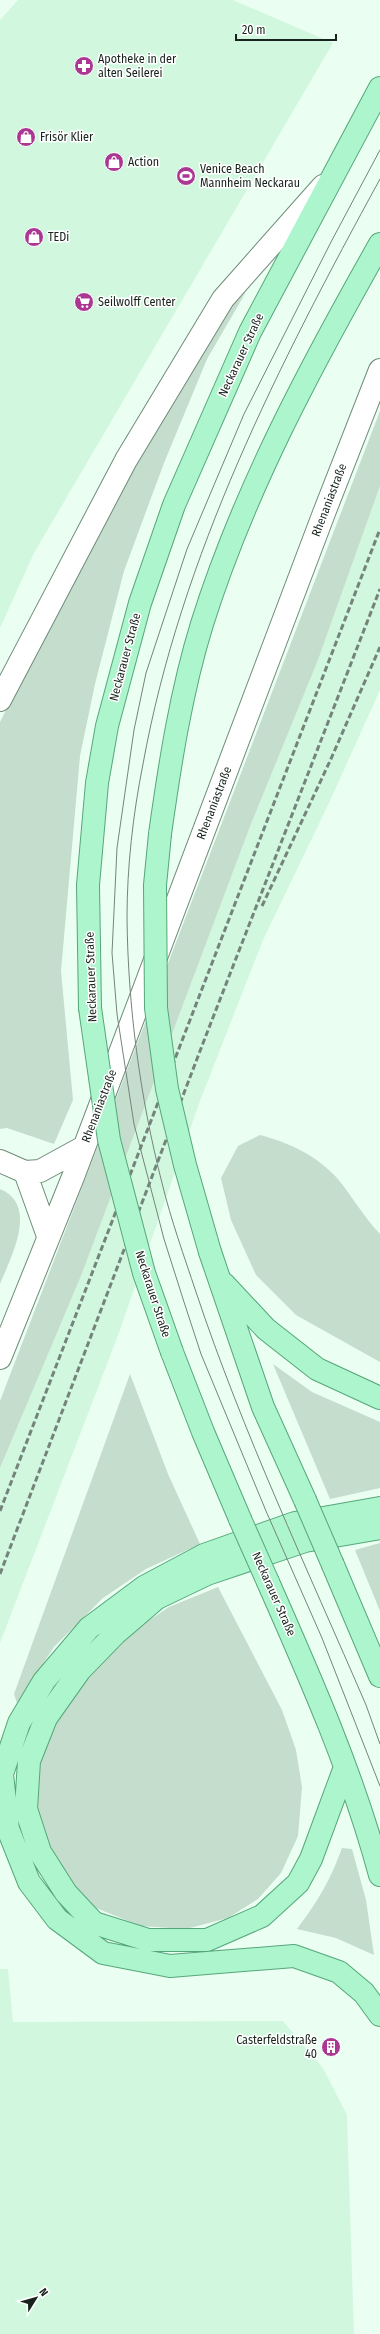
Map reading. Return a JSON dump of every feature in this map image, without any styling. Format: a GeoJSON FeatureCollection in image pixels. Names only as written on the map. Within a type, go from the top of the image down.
{"type":"FeatureCollection","features":[{"type":"Feature","properties":{"kind":"main road","name":"Neckarauer Straße"},"geometry":{"type":"LineString","coordinates":[[380,88],[339,168],[250,332],[174,505],[140,603],[107,726],[97,784],[88,885],[90,1008],[109,1140],[144,1273],[172,1352],[203,1432],[268,1582],[345,1767],[370,1839],[380,1876]]}},
{"type":"Feature","properties":{"kind":"main road"},"geometry":{"type":"LineString","coordinates":[[380,244],[314,361],[237,526],[202,625],[174,738],[160,834],[155,885],[156,1008],[168,1089],[185,1165],[218,1278],[263,1407],[305,1500],[380,1676]]}},
{"type":"Feature","properties":{"kind":"main road"},"geometry":{"type":"LineString","coordinates":[[218,1278],[266,1329],[317,1369],[380,1398]]}},
{"type":"Feature","properties":{"kind":"main road"},"geometry":{"type":"LineString","coordinates":[[380,1508],[295,1523],[204,1555],[144,1587],[89,1628],[44,1681],[19,1723],[2,1774],[8,1829],[29,1882],[57,1919],[103,1953],[170,1966],[294,1956],[339,1972],[364,1993],[380,2015]]}},
{"type":"Feature","properties":{"kind":"main road"},"geometry":{"type":"LineString","coordinates":[[345,1767],[311,1858],[298,1883],[262,1916],[207,1940],[148,1940],[94,1923],[66,1893],[40,1852],[26,1808],[29,1761],[46,1718],[80,1670],[115,1634],[158,1598],[207,1574],[298,1544],[380,1528]]}},
{"type":"Feature","properties":{"kind":"street"},"geometry":{"type":"LineString","coordinates":[[0,700],[126,460],[223,299],[339,168]]}},
{"type":"Feature","properties":{"kind":"street","name":"Rhenaniastraße"},"geometry":{"type":"LineString","coordinates":[[0,1358],[84,1147],[324,513],[380,370]]}},
{"type":"Feature","properties":{"kind":"street"},"geometry":{"type":"LineString","coordinates":[[0,1161],[25,1172],[40,1171],[84,1147]]}},
{"type":"Feature","properties":{"kind":"street"},"geometry":{"type":"LineString","coordinates":[[25,1172],[48,1236]]}},
{"type":"Feature","properties":{"kind":"shaded area","name":"Seilwolff Center"},"geometry":{"type":"Polygon","coordinates":[[[18,0],[233,0],[333,43],[34,553],[0,628],[0,20],[18,0]]]}},
{"type":"Feature","properties":{"kind":"shaded area"},"geometry":{"type":"Polygon","coordinates":[[[246,292],[207,359],[164,463],[124,571],[95,684],[80,756],[61,971],[73,1100],[54,1144],[7,1128],[0,1129],[0,722],[149,428],[212,326],[246,292]]]}},
{"type":"Feature","properties":{"kind":"shaded area"},"geometry":{"type":"Polygon","coordinates":[[[380,411],[380,486],[318,660],[251,824],[81,1276],[0,1468],[0,1401],[380,411]]]}},
{"type":"Feature","properties":{"kind":"shaded area"},"geometry":{"type":"Polygon","coordinates":[[[380,486],[380,690],[329,803],[263,940],[200,1101],[117,1338],[0,1643],[0,1468],[81,1276],[251,824],[318,660],[380,486]]]}},
{"type":"Feature","properties":{"kind":"shaded area"},"geometry":{"type":"Polygon","coordinates":[[[260,1135],[282,1142],[302,1151],[329,1170],[337,1178],[380,1234],[380,1362],[296,1315],[256,1275],[231,1220],[221,1178],[238,1146],[260,1135]]]}},
{"type":"Feature","properties":{"kind":"shaded area"},"geometry":{"type":"Polygon","coordinates":[[[0,1189],[12,1197],[18,1207],[20,1219],[19,1232],[15,1246],[0,1284],[0,1189]]]}},
{"type":"Feature","properties":{"kind":"shaded area"},"geometry":{"type":"Polygon","coordinates":[[[273,1364],[312,1392],[380,1422],[380,1488],[330,1499],[273,1364]]]}},
{"type":"Feature","properties":{"kind":"shaded area"},"geometry":{"type":"Polygon","coordinates":[[[130,1374],[168,1474],[200,1544],[146,1569],[103,1598],[54,1647],[17,1703],[14,1694],[130,1374]]]}},
{"type":"Feature","properties":{"kind":"shaded area"},"geometry":{"type":"Polygon","coordinates":[[[380,1543],[380,1611],[355,1550],[380,1543]]]}},
{"type":"Feature","properties":{"kind":"shaded area"},"geometry":{"type":"Polygon","coordinates":[[[218,1587],[282,1710],[296,1750],[302,1787],[298,1836],[281,1873],[258,1899],[228,1918],[186,1929],[141,1926],[96,1908],[67,1877],[50,1850],[36,1808],[38,1765],[53,1727],[79,1684],[129,1634],[169,1607],[218,1587]]]}},
{"type":"Feature","properties":{"kind":"shaded area"},"geometry":{"type":"Polygon","coordinates":[[[342,1848],[352,1849],[366,1900],[374,1955],[336,1938],[297,1929],[323,1890],[333,1871],[342,1848]]]}},
{"type":"Feature","properties":{"kind":"shaded area"},"geometry":{"type":"Polygon","coordinates":[[[0,1969],[8,1969],[13,2022],[283,2021],[323,2068],[347,2115],[354,2334],[0,2334],[0,1969]]]}},
{"type":"Feature","properties":{"kind":"tram line"},"geometry":{"type":"LineString","coordinates":[[380,150],[331,242],[244,414],[187,549],[146,673],[134,730],[117,848],[112,953],[117,1014],[134,1124],[164,1239],[184,1302],[201,1354],[266,1511],[322,1638],[380,1786]]}},
{"type":"Feature","properties":{"kind":"tram line"},"geometry":{"type":"LineString","coordinates":[[380,179],[342,249],[271,390],[238,462],[208,536],[182,610],[160,686],[139,783],[129,860],[127,899],[130,985],[137,1052],[147,1118],[154,1151],[174,1224],[214,1345],[234,1397],[276,1500],[366,1705],[380,1744]]}},
{"type":"Feature","properties":{"kind":"railway"},"geometry":{"type":"LineString","coordinates":[[0,1511],[380,529]]}},
{"type":"Feature","properties":{"kind":"railway"},"geometry":{"type":"LineString","coordinates":[[0,1574],[205,1038],[380,589]]}},
{"type":"Feature","properties":{"kind":"railway"},"geometry":{"type":"LineString","coordinates":[[262,906],[330,761],[380,647]]}},
{"type":"Feature","properties":{"kind":"place","name":"Apotheke in der alten Seilerei"},"geometry":{"type":"Point","coordinates":[84,66]}},
{"type":"Feature","properties":{"kind":"place","name":"Frisör Klier"},"geometry":{"type":"Point","coordinates":[26,137]}},
{"type":"Feature","properties":{"kind":"place","name":"Action"},"geometry":{"type":"Point","coordinates":[114,162]}},
{"type":"Feature","properties":{"kind":"place","name":"Venice Beach Mannheim Neckarau"},"geometry":{"type":"Point","coordinates":[186,176]}},
{"type":"Feature","properties":{"kind":"place","name":"TEDi"},"geometry":{"type":"Point","coordinates":[34,237]}},
{"type":"Feature","properties":{"kind":"place","name":"Seilwolff Center"},"geometry":{"type":"Point","coordinates":[84,302]}},
{"type":"Feature","properties":{"kind":"place","name":"Casterfeldstraße 40"},"geometry":{"type":"Point","coordinates":[331,2047]}}]}
